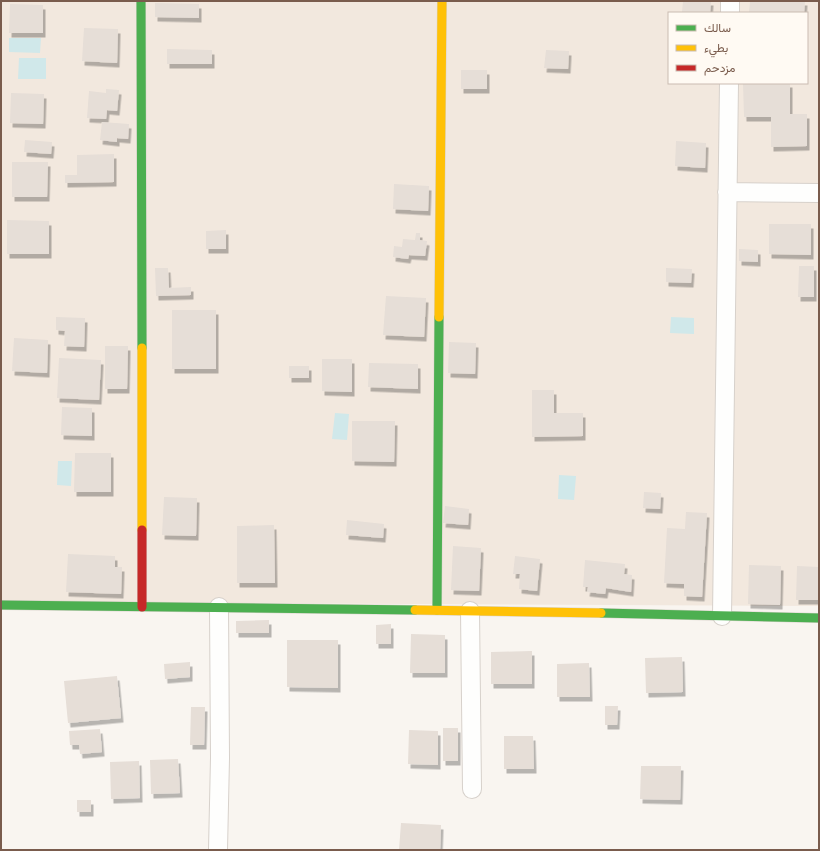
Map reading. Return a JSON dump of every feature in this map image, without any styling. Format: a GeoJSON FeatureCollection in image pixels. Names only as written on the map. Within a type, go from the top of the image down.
{"type":"FeatureCollection","features":[{"type":"Feature","properties":{"kind":"street"},"geometry":{"type":"LineString","coordinates":[[141,1],[142,607]]}},
{"type":"Feature","properties":{"kind":"street"},"geometry":{"type":"LineString","coordinates":[[437,610],[442,1]]}},
{"type":"Feature","properties":{"kind":"street"},"geometry":{"type":"LineString","coordinates":[[730,1],[730,12]]}},
{"type":"Feature","properties":{"kind":"street"},"geometry":{"type":"LineString","coordinates":[[722,616],[729,84]]}},
{"type":"Feature","properties":{"kind":"street"},"geometry":{"type":"LineString","coordinates":[[727,192],[819,194]]}},
{"type":"Feature","properties":{"kind":"street"},"geometry":{"type":"LineString","coordinates":[[1,605],[470,610],[819,618]]}},
{"type":"Feature","properties":{"kind":"street"},"geometry":{"type":"LineString","coordinates":[[218,850],[220,758],[219,607]]}},
{"type":"Feature","properties":{"kind":"street"},"geometry":{"type":"LineString","coordinates":[[470,610],[472,789]]}},
{"type":"Feature","properties":{"kind":"shaded area"},"geometry":{"type":"Polygon","coordinates":[[[1,1],[819,1],[819,606],[1,602],[1,1]]]}},
{"type":"Feature","properties":{"kind":"water"},"geometry":{"type":"Polygon","coordinates":[[[9,38],[41,38],[40,53],[9,52],[9,38]]]}},
{"type":"Feature","properties":{"kind":"water"},"geometry":{"type":"Polygon","coordinates":[[[19,58],[46,58],[46,79],[18,79],[19,58]]]}},
{"type":"Feature","properties":{"kind":"water"},"geometry":{"type":"Polygon","coordinates":[[[671,317],[694,318],[694,334],[670,333],[671,317]]]}},
{"type":"Feature","properties":{"kind":"water"},"geometry":{"type":"Polygon","coordinates":[[[335,413],[349,414],[347,440],[332,439],[335,413]]]}},
{"type":"Feature","properties":{"kind":"water"},"geometry":{"type":"Polygon","coordinates":[[[58,461],[72,461],[71,486],[57,485],[58,461]]]}},
{"type":"Feature","properties":{"kind":"water"},"geometry":{"type":"Polygon","coordinates":[[[559,475],[576,476],[574,500],[558,499],[559,475]]]}},
{"type":"Feature","properties":{"kind":"building"},"geometry":{"type":"Polygon","coordinates":[[[683,1],[711,1],[710,12],[682,12],[683,1]]]}},
{"type":"Feature","properties":{"kind":"building"},"geometry":{"type":"Polygon","coordinates":[[[750,1],[805,1],[804,12],[749,12],[750,1]]]}},
{"type":"Feature","properties":{"kind":"building"},"geometry":{"type":"Polygon","coordinates":[[[155,3],[199,4],[199,18],[155,17],[155,3]]]}},
{"type":"Feature","properties":{"kind":"building"},"geometry":{"type":"Polygon","coordinates":[[[10,4],[43,5],[43,33],[9,33],[10,4]]]}},
{"type":"Feature","properties":{"kind":"building"},"geometry":{"type":"Polygon","coordinates":[[[84,28],[118,29],[117,63],[82,61],[84,28]]]}},
{"type":"Feature","properties":{"kind":"building"},"geometry":{"type":"Polygon","coordinates":[[[167,49],[212,50],[212,64],[167,64],[167,49]]]}},
{"type":"Feature","properties":{"kind":"building"},"geometry":{"type":"Polygon","coordinates":[[[546,50],[569,51],[568,69],[544,68],[546,50]]]}},
{"type":"Feature","properties":{"kind":"building"},"geometry":{"type":"Polygon","coordinates":[[[461,70],[487,70],[487,89],[461,89],[461,70]]]}},
{"type":"Feature","properties":{"kind":"building"},"geometry":{"type":"Polygon","coordinates":[[[743,84],[790,84],[790,114],[807,114],[807,146],[771,147],[771,117],[744,117],[743,84]]]}},
{"type":"Feature","properties":{"kind":"building"},"geometry":{"type":"Polygon","coordinates":[[[106,89],[119,90],[117,111],[107,110],[106,119],[87,118],[89,91],[106,93],[106,89]]]}},
{"type":"Feature","properties":{"kind":"building"},"geometry":{"type":"Polygon","coordinates":[[[11,93],[44,94],[43,124],[10,123],[11,93]]]}},
{"type":"Feature","properties":{"kind":"building"},"geometry":{"type":"Polygon","coordinates":[[[102,122],[129,124],[128,139],[117,138],[117,142],[100,140],[102,122]]]}},
{"type":"Feature","properties":{"kind":"building"},"geometry":{"type":"Polygon","coordinates":[[[25,140],[52,142],[51,154],[24,152],[25,140]]]}},
{"type":"Feature","properties":{"kind":"building"},"geometry":{"type":"Polygon","coordinates":[[[676,141],[706,143],[705,168],[675,166],[676,141]]]}},
{"type":"Feature","properties":{"kind":"building"},"geometry":{"type":"Polygon","coordinates":[[[114,154],[114,182],[65,183],[65,175],[77,175],[77,155],[114,154]]]}},
{"type":"Feature","properties":{"kind":"building"},"geometry":{"type":"Polygon","coordinates":[[[12,162],[48,162],[47,197],[12,197],[12,162]]]}},
{"type":"Feature","properties":{"kind":"building"},"geometry":{"type":"Polygon","coordinates":[[[394,184],[429,186],[428,211],[393,209],[394,184]]]}},
{"type":"Feature","properties":{"kind":"building"},"geometry":{"type":"Polygon","coordinates":[[[7,220],[49,221],[49,254],[7,254],[7,220]]]}},
{"type":"Feature","properties":{"kind":"building"},"geometry":{"type":"Polygon","coordinates":[[[769,224],[811,224],[811,255],[769,254],[769,224]]]}},
{"type":"Feature","properties":{"kind":"building"},"geometry":{"type":"Polygon","coordinates":[[[226,230],[226,249],[206,249],[206,231],[226,230]]]}},
{"type":"Feature","properties":{"kind":"building"},"geometry":{"type":"Polygon","coordinates":[[[416,233],[420,233],[420,240],[427,241],[425,256],[409,255],[408,259],[393,257],[394,246],[402,247],[403,239],[415,240],[416,233]]]}},
{"type":"Feature","properties":{"kind":"building"},"geometry":{"type":"Polygon","coordinates":[[[739,249],[758,250],[758,262],[739,261],[739,249]]]}},
{"type":"Feature","properties":{"kind":"building"},"geometry":{"type":"Polygon","coordinates":[[[799,266],[814,266],[814,297],[798,297],[799,266]]]}},
{"type":"Feature","properties":{"kind":"building"},"geometry":{"type":"Polygon","coordinates":[[[155,268],[168,268],[169,288],[191,287],[191,295],[156,296],[155,268]]]}},
{"type":"Feature","properties":{"kind":"building"},"geometry":{"type":"Polygon","coordinates":[[[666,268],[692,269],[691,283],[666,282],[666,268]]]}},
{"type":"Feature","properties":{"kind":"building"},"geometry":{"type":"Polygon","coordinates":[[[386,296],[426,298],[424,337],[383,335],[386,296]]]}},
{"type":"Feature","properties":{"kind":"building"},"geometry":{"type":"Polygon","coordinates":[[[172,310],[216,310],[216,369],[172,369],[172,310]]]}},
{"type":"Feature","properties":{"kind":"building"},"geometry":{"type":"Polygon","coordinates":[[[56,317],[85,318],[84,347],[64,346],[65,331],[56,330],[56,317]]]}},
{"type":"Feature","properties":{"kind":"building"},"geometry":{"type":"Polygon","coordinates":[[[14,338],[48,340],[47,373],[12,371],[14,338]]]}},
{"type":"Feature","properties":{"kind":"building"},"geometry":{"type":"Polygon","coordinates":[[[449,342],[476,343],[475,374],[448,373],[449,342]]]}},
{"type":"Feature","properties":{"kind":"building"},"geometry":{"type":"Polygon","coordinates":[[[105,346],[128,346],[127,389],[105,389],[105,346]]]}},
{"type":"Feature","properties":{"kind":"building"},"geometry":{"type":"Polygon","coordinates":[[[59,358],[101,360],[99,400],[57,398],[59,358]]]}},
{"type":"Feature","properties":{"kind":"building"},"geometry":{"type":"Polygon","coordinates":[[[322,359],[352,359],[352,392],[322,391],[322,359]]]}},
{"type":"Feature","properties":{"kind":"building"},"geometry":{"type":"Polygon","coordinates":[[[369,363],[418,364],[418,389],[368,387],[369,363]]]}},
{"type":"Feature","properties":{"kind":"building"},"geometry":{"type":"Polygon","coordinates":[[[289,366],[309,366],[309,378],[289,378],[289,366]]]}},
{"type":"Feature","properties":{"kind":"building"},"geometry":{"type":"Polygon","coordinates":[[[532,390],[554,390],[554,413],[583,413],[583,436],[532,437],[532,390]]]}},
{"type":"Feature","properties":{"kind":"building"},"geometry":{"type":"Polygon","coordinates":[[[62,407],[92,408],[92,436],[61,435],[62,407]]]}},
{"type":"Feature","properties":{"kind":"building"},"geometry":{"type":"Polygon","coordinates":[[[352,421],[395,421],[394,462],[352,461],[352,421]]]}},
{"type":"Feature","properties":{"kind":"building"},"geometry":{"type":"Polygon","coordinates":[[[75,453],[111,453],[111,492],[74,492],[75,453]]]}},
{"type":"Feature","properties":{"kind":"building"},"geometry":{"type":"Polygon","coordinates":[[[644,492],[661,493],[660,509],[643,508],[644,492]]]}},
{"type":"Feature","properties":{"kind":"building"},"geometry":{"type":"Polygon","coordinates":[[[164,497],[197,498],[196,536],[162,535],[164,497]]]}},
{"type":"Feature","properties":{"kind":"building"},"geometry":{"type":"Polygon","coordinates":[[[445,506],[469,509],[468,525],[443,523],[445,506]]]}},
{"type":"Feature","properties":{"kind":"building"},"geometry":{"type":"Polygon","coordinates":[[[686,512],[707,513],[702,597],[684,596],[684,584],[664,583],[667,528],[685,529],[686,512]]]}},
{"type":"Feature","properties":{"kind":"building"},"geometry":{"type":"Polygon","coordinates":[[[347,520],[384,524],[383,538],[346,535],[347,520]]]}},
{"type":"Feature","properties":{"kind":"building"},"geometry":{"type":"Polygon","coordinates":[[[274,525],[275,583],[237,583],[237,526],[274,525]]]}},
{"type":"Feature","properties":{"kind":"building"},"geometry":{"type":"Polygon","coordinates":[[[453,546],[481,548],[479,591],[451,590],[453,546]]]}},
{"type":"Feature","properties":{"kind":"building"},"geometry":{"type":"Polygon","coordinates":[[[68,554],[115,556],[115,567],[122,567],[121,594],[66,592],[68,554]]]}},
{"type":"Feature","properties":{"kind":"building"},"geometry":{"type":"Polygon","coordinates":[[[515,556],[540,559],[537,591],[519,589],[520,574],[513,574],[515,556]]]}},
{"type":"Feature","properties":{"kind":"building"},"geometry":{"type":"Polygon","coordinates":[[[585,560],[625,564],[624,574],[632,575],[631,592],[606,588],[605,594],[587,592],[588,587],[583,587],[585,560]]]}},
{"type":"Feature","properties":{"kind":"building"},"geometry":{"type":"Polygon","coordinates":[[[749,565],[781,566],[780,605],[748,604],[749,565]]]}},
{"type":"Feature","properties":{"kind":"building"},"geometry":{"type":"Polygon","coordinates":[[[797,566],[819,567],[819,600],[796,600],[797,566]]]}},
{"type":"Feature","properties":{"kind":"building"},"geometry":{"type":"Polygon","coordinates":[[[269,620],[269,633],[236,633],[236,621],[269,620]]]}},
{"type":"Feature","properties":{"kind":"building"},"geometry":{"type":"Polygon","coordinates":[[[391,624],[391,644],[376,644],[376,625],[391,624]]]}},
{"type":"Feature","properties":{"kind":"building"},"geometry":{"type":"Polygon","coordinates":[[[411,634],[445,635],[445,673],[410,673],[411,634]]]}},
{"type":"Feature","properties":{"kind":"building"},"geometry":{"type":"Polygon","coordinates":[[[287,640],[338,640],[338,688],[287,687],[287,640]]]}},
{"type":"Feature","properties":{"kind":"building"},"geometry":{"type":"Polygon","coordinates":[[[532,651],[532,684],[491,684],[491,652],[532,651]]]}},
{"type":"Feature","properties":{"kind":"building"},"geometry":{"type":"Polygon","coordinates":[[[682,657],[683,692],[646,693],[645,658],[682,657]]]}},
{"type":"Feature","properties":{"kind":"building"},"geometry":{"type":"Polygon","coordinates":[[[190,662],[190,677],[165,679],[164,664],[190,662]]]}},
{"type":"Feature","properties":{"kind":"building"},"geometry":{"type":"Polygon","coordinates":[[[589,663],[590,697],[557,697],[557,664],[589,663]]]}},
{"type":"Feature","properties":{"kind":"building"},"geometry":{"type":"Polygon","coordinates":[[[117,676],[121,718],[68,723],[64,681],[117,676]]]}},
{"type":"Feature","properties":{"kind":"building"},"geometry":{"type":"Polygon","coordinates":[[[605,706],[618,706],[617,725],[605,725],[605,706]]]}},
{"type":"Feature","properties":{"kind":"building"},"geometry":{"type":"Polygon","coordinates":[[[191,707],[205,707],[204,745],[190,745],[191,707]]]}},
{"type":"Feature","properties":{"kind":"building"},"geometry":{"type":"Polygon","coordinates":[[[443,728],[458,728],[458,761],[443,761],[443,728]]]}},
{"type":"Feature","properties":{"kind":"building"},"geometry":{"type":"Polygon","coordinates":[[[100,729],[102,752],[80,754],[79,745],[70,745],[69,731],[100,729]]]}},
{"type":"Feature","properties":{"kind":"building"},"geometry":{"type":"Polygon","coordinates":[[[409,730],[438,731],[438,765],[408,764],[409,730]]]}},
{"type":"Feature","properties":{"kind":"building"},"geometry":{"type":"Polygon","coordinates":[[[504,736],[533,736],[534,769],[504,769],[504,736]]]}},
{"type":"Feature","properties":{"kind":"building"},"geometry":{"type":"Polygon","coordinates":[[[178,759],[180,793],[151,794],[150,760],[178,759]]]}},
{"type":"Feature","properties":{"kind":"building"},"geometry":{"type":"Polygon","coordinates":[[[139,761],[140,798],[111,799],[110,762],[139,761]]]}},
{"type":"Feature","properties":{"kind":"building"},"geometry":{"type":"Polygon","coordinates":[[[641,766],[681,766],[680,800],[640,799],[641,766]]]}},
{"type":"Feature","properties":{"kind":"building"},"geometry":{"type":"Polygon","coordinates":[[[77,800],[91,800],[91,812],[77,812],[77,800]]]}},
{"type":"Feature","properties":{"kind":"building"},"geometry":{"type":"Polygon","coordinates":[[[401,823],[441,825],[440,850],[399,850],[401,823]]]}},
{"type":"Feature","properties":{"kind":"traffic: fast"},"geometry":{"type":"LineString","coordinates":[[141,1],[142,348]]}},
{"type":"Feature","properties":{"kind":"traffic: fast"},"geometry":{"type":"LineString","coordinates":[[437,610],[439,317]]}},
{"type":"Feature","properties":{"kind":"traffic: fast"},"geometry":{"type":"LineString","coordinates":[[1,605],[415,610]]}},
{"type":"Feature","properties":{"kind":"traffic: fast"},"geometry":{"type":"LineString","coordinates":[[601,613],[819,618]]}},
{"type":"Feature","properties":{"kind":"traffic: slow"},"geometry":{"type":"LineString","coordinates":[[439,317],[442,1]]}},
{"type":"Feature","properties":{"kind":"traffic: slow"},"geometry":{"type":"LineString","coordinates":[[142,348],[142,530]]}},
{"type":"Feature","properties":{"kind":"traffic: slow"},"geometry":{"type":"LineString","coordinates":[[415,610],[601,613]]}},
{"type":"Feature","properties":{"kind":"traffic: jam"},"geometry":{"type":"LineString","coordinates":[[142,530],[142,607]]}}]}
